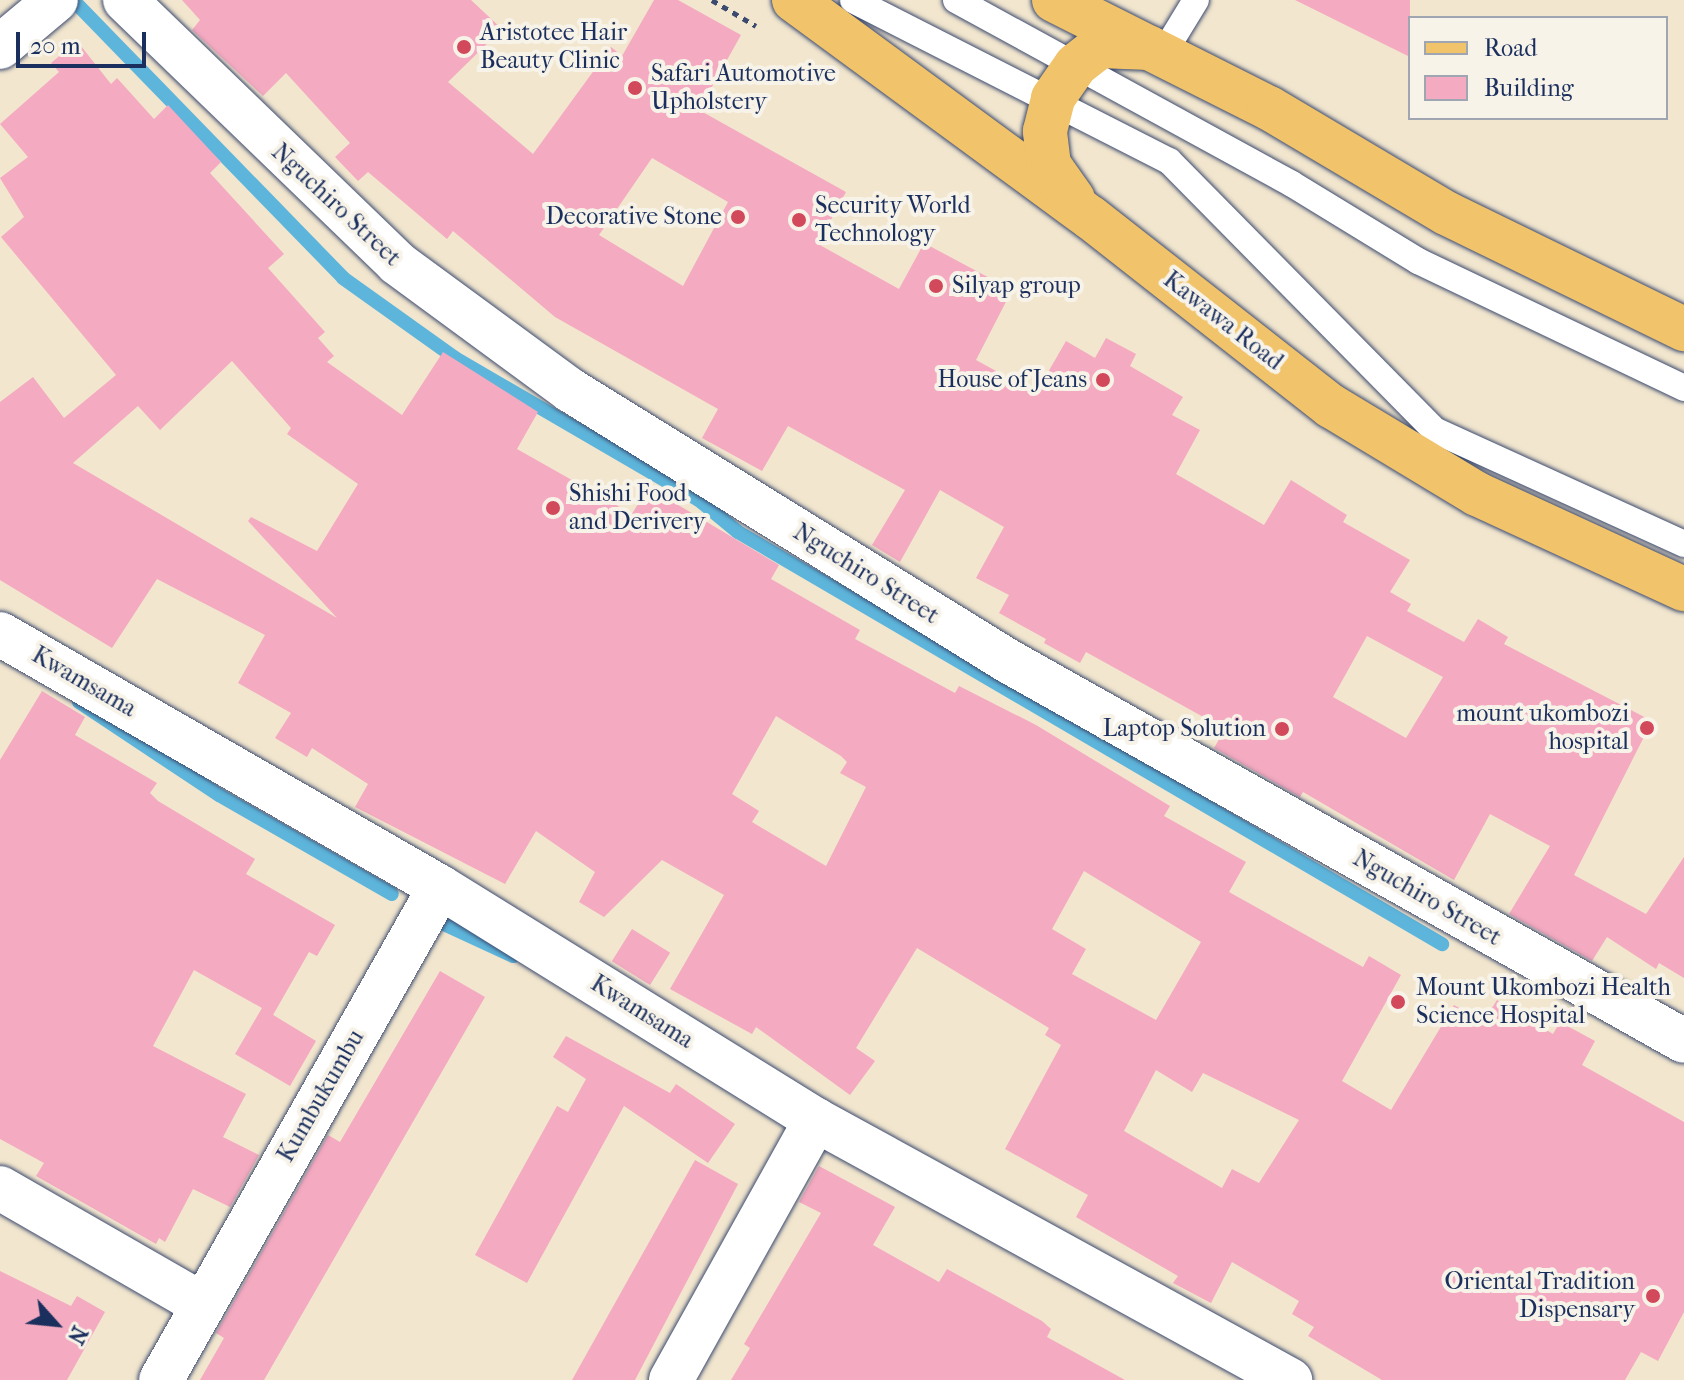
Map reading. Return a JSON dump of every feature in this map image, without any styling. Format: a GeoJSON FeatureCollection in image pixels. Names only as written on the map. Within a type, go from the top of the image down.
{"type":"FeatureCollection","features":[{"type":"Feature","properties":{"kind":"main road","name":"Kawawa Road"},"geometry":{"type":"LineString","coordinates":[[794,0],[1091,218],[1331,406],[1477,494],[1684,589]]}},
{"type":"Feature","properties":{"kind":"main road"},"geometry":{"type":"LineString","coordinates":[[1054,0],[1269,108],[1446,213],[1684,329]]}},
{"type":"Feature","properties":{"kind":"main road"},"geometry":{"type":"LineString","coordinates":[[1091,218],[1049,165],[1045,131],[1054,105],[1053,98],[1076,65],[1100,46],[1157,51]]}},
{"type":"Feature","properties":{"kind":"street"},"geometry":{"type":"LineString","coordinates":[[0,47],[56,0]]}},
{"type":"Feature","properties":{"kind":"street","name":"Nguchiro Street"},"geometry":{"type":"LineString","coordinates":[[125,0],[397,263],[570,390],[1008,661],[1684,1041]]}},
{"type":"Feature","properties":{"kind":"street","name":"Kwamsama"},"geometry":{"type":"LineString","coordinates":[[0,634],[440,887],[816,1120],[1290,1380]]}},
{"type":"Feature","properties":{"kind":"street","name":"Kumbukumbu"},"geometry":{"type":"LineString","coordinates":[[161,1380],[440,887]]}},
{"type":"Feature","properties":{"kind":"street"},"geometry":{"type":"LineString","coordinates":[[671,1380],[816,1120]]}},
{"type":"Feature","properties":{"kind":"street"},"geometry":{"type":"LineString","coordinates":[[0,1188],[202,1304]]}},
{"type":"Feature","properties":{"kind":"lane"},"geometry":{"type":"LineString","coordinates":[[853,0],[1169,161],[1434,430],[1684,544]]}},
{"type":"Feature","properties":{"kind":"lane"},"geometry":{"type":"LineString","coordinates":[[956,0],[1292,184],[1418,261],[1684,388]]}},
{"type":"Feature","properties":{"kind":"lane"},"geometry":{"type":"LineString","coordinates":[[1157,51],[1196,0]]}},
{"type":"Feature","properties":{"kind":"building"},"geometry":{"type":"Polygon","coordinates":[[[182,0],[471,0],[502,29],[448,82],[533,154],[611,47],[622,56],[654,0],[678,0],[741,35],[699,110],[846,192],[818,244],[899,289],[924,243],[1012,290],[976,360],[1036,393],[1066,341],[1095,358],[1106,338],[1136,354],[1130,366],[1183,397],[1172,415],[1200,430],[1176,474],[1264,525],[1291,480],[1347,515],[1343,522],[1410,560],[1390,592],[1411,604],[1407,611],[1464,642],[1478,619],[1508,637],[1504,644],[1652,721],[1574,875],[1646,914],[1684,857],[1684,978],[1659,963],[1656,969],[1607,937],[1592,961],[1509,914],[1550,846],[1490,814],[1454,880],[1303,792],[1300,797],[1214,748],[1225,729],[1086,652],[1080,663],[1044,643],[1046,639],[999,613],[1009,595],[976,578],[1004,527],[940,490],[900,562],[872,545],[905,490],[788,426],[762,471],[702,438],[718,409],[555,317],[453,231],[447,239],[368,172],[358,181],[335,157],[350,143],[286,73],[263,96],[192,30],[200,20],[182,0]],[[652,158],[599,235],[683,286],[728,202],[652,158]],[[1367,636],[1333,697],[1406,738],[1443,677],[1367,636]]]}},
{"type":"Feature","properties":{"kind":"building"},"geometry":{"type":"Polygon","coordinates":[[[1295,0],[1410,0],[1408,56],[1295,0]]]}},
{"type":"Feature","properties":{"kind":"building"},"geometry":{"type":"Polygon","coordinates":[[[77,41],[111,84],[117,78],[154,119],[168,105],[221,162],[210,173],[284,254],[268,268],[325,332],[318,338],[334,356],[327,362],[402,415],[443,352],[538,412],[517,449],[632,514],[648,487],[779,565],[771,579],[860,630],[855,639],[955,693],[959,686],[1036,725],[1170,806],[1164,816],[1246,862],[1229,892],[1363,967],[1369,956],[1401,975],[1342,1081],[1391,1110],[1454,1005],[1483,1022],[1497,1000],[1553,1034],[1560,1022],[1595,1041],[1582,1065],[1684,1122],[1684,1312],[1658,1361],[1641,1352],[1625,1380],[1382,1380],[1308,1336],[1314,1327],[1292,1314],[1299,1301],[1232,1262],[1211,1303],[1173,1283],[1178,1276],[1076,1217],[1088,1195],[1005,1149],[1061,1045],[1045,1035],[1049,1028],[917,948],[856,1048],[875,1061],[850,1095],[756,1027],[752,1034],[670,989],[724,895],[662,860],[604,917],[579,902],[595,872],[536,831],[505,884],[355,807],[368,784],[312,748],[307,757],[275,738],[291,713],[238,683],[265,635],[157,579],[112,648],[0,580],[0,402],[33,377],[64,418],[116,375],[1,237],[24,217],[0,178],[28,157],[0,124],[59,72],[51,63],[77,41]],[[232,361],[160,430],[138,406],[73,463],[337,618],[248,521],[251,517],[317,551],[358,484],[287,434],[291,428],[232,361]],[[776,716],[732,794],[759,811],[752,822],[826,866],[866,787],[840,773],[847,762],[841,756],[776,716]],[[1084,871],[1052,929],[1086,949],[1072,974],[1156,1020],[1201,942],[1084,871]],[[1156,1070],[1124,1131],[1222,1188],[1232,1169],[1259,1183],[1299,1120],[1203,1073],[1192,1092],[1156,1070]]]}},
{"type":"Feature","properties":{"kind":"building"},"geometry":{"type":"Polygon","coordinates":[[[42,691],[85,717],[75,735],[157,783],[150,793],[158,801],[255,859],[246,874],[335,925],[317,956],[309,952],[273,1015],[316,1041],[290,1086],[235,1054],[262,1008],[194,970],[153,1046],[246,1094],[223,1137],[259,1155],[230,1207],[193,1189],[165,1242],[159,1238],[156,1244],[36,1176],[44,1163],[0,1139],[0,760],[42,691]]]}},
{"type":"Feature","properties":{"kind":"building"},"geometry":{"type":"Polygon","coordinates":[[[632,929],[670,953],[650,985],[612,961],[632,929]]]}},
{"type":"Feature","properties":{"kind":"building"},"geometry":{"type":"Polygon","coordinates":[[[440,971],[485,997],[264,1380],[200,1380],[224,1338],[216,1333],[328,1135],[340,1142],[440,971]]]}},
{"type":"Feature","properties":{"kind":"building"},"geometry":{"type":"Polygon","coordinates":[[[566,1036],[670,1093],[676,1084],[735,1124],[708,1163],[624,1106],[527,1283],[475,1255],[557,1106],[568,1112],[586,1079],[553,1057],[566,1036]]]}},
{"type":"Feature","properties":{"kind":"building"},"geometry":{"type":"Polygon","coordinates":[[[695,1160],[738,1184],[635,1380],[572,1380],[695,1160]]]}},
{"type":"Feature","properties":{"kind":"building"},"geometry":{"type":"Polygon","coordinates":[[[819,1166],[895,1207],[873,1245],[939,1282],[947,1269],[1042,1321],[1051,1329],[1047,1337],[1125,1380],[731,1380],[750,1348],[744,1344],[821,1213],[799,1202],[819,1166]]]}},
{"type":"Feature","properties":{"kind":"building"},"geometry":{"type":"Polygon","coordinates":[[[0,1271],[71,1306],[77,1296],[105,1312],[67,1380],[0,1380],[0,1271]]]}},
{"type":"Feature","properties":{"kind":"waterway"},"geometry":{"type":"LineString","coordinates":[[73,0],[343,278],[455,358],[699,500],[738,532],[1442,944]]}},
{"type":"Feature","properties":{"kind":"waterway"},"geometry":{"type":"LineString","coordinates":[[79,702],[219,795],[392,894]]}},
{"type":"Feature","properties":{"kind":"waterway"},"geometry":{"type":"LineString","coordinates":[[437,921],[513,956]]}},
{"type":"Feature","properties":{"kind":"place","name":"Aristotee Hair Beauty Clinic"},"geometry":{"type":"Point","coordinates":[464,47]}},
{"type":"Feature","properties":{"kind":"place","name":"Safari Automotive Upholstery"},"geometry":{"type":"Point","coordinates":[635,88]}},
{"type":"Feature","properties":{"kind":"place","name":"Decorative Stone"},"geometry":{"type":"Point","coordinates":[738,217]}},
{"type":"Feature","properties":{"kind":"place","name":"Security World Technology"},"geometry":{"type":"Point","coordinates":[799,220]}},
{"type":"Feature","properties":{"kind":"place","name":"Silyap group"},"geometry":{"type":"Point","coordinates":[936,286]}},
{"type":"Feature","properties":{"kind":"place","name":"House of Jeans"},"geometry":{"type":"Point","coordinates":[1103,380]}},
{"type":"Feature","properties":{"kind":"place","name":"Shishi Food and Derivery"},"geometry":{"type":"Point","coordinates":[553,508]}},
{"type":"Feature","properties":{"kind":"place","name":"mount ukombozi hospital"},"geometry":{"type":"Point","coordinates":[1647,728]}},
{"type":"Feature","properties":{"kind":"place","name":"Laptop Solution"},"geometry":{"type":"Point","coordinates":[1282,729]}},
{"type":"Feature","properties":{"kind":"place","name":"Mount Ukombozi Health Science Hospital"},"geometry":{"type":"Point","coordinates":[1398,1002]}},
{"type":"Feature","properties":{"kind":"place","name":"Oriental Tradition Dispensary"},"geometry":{"type":"Point","coordinates":[1653,1296]}}]}
